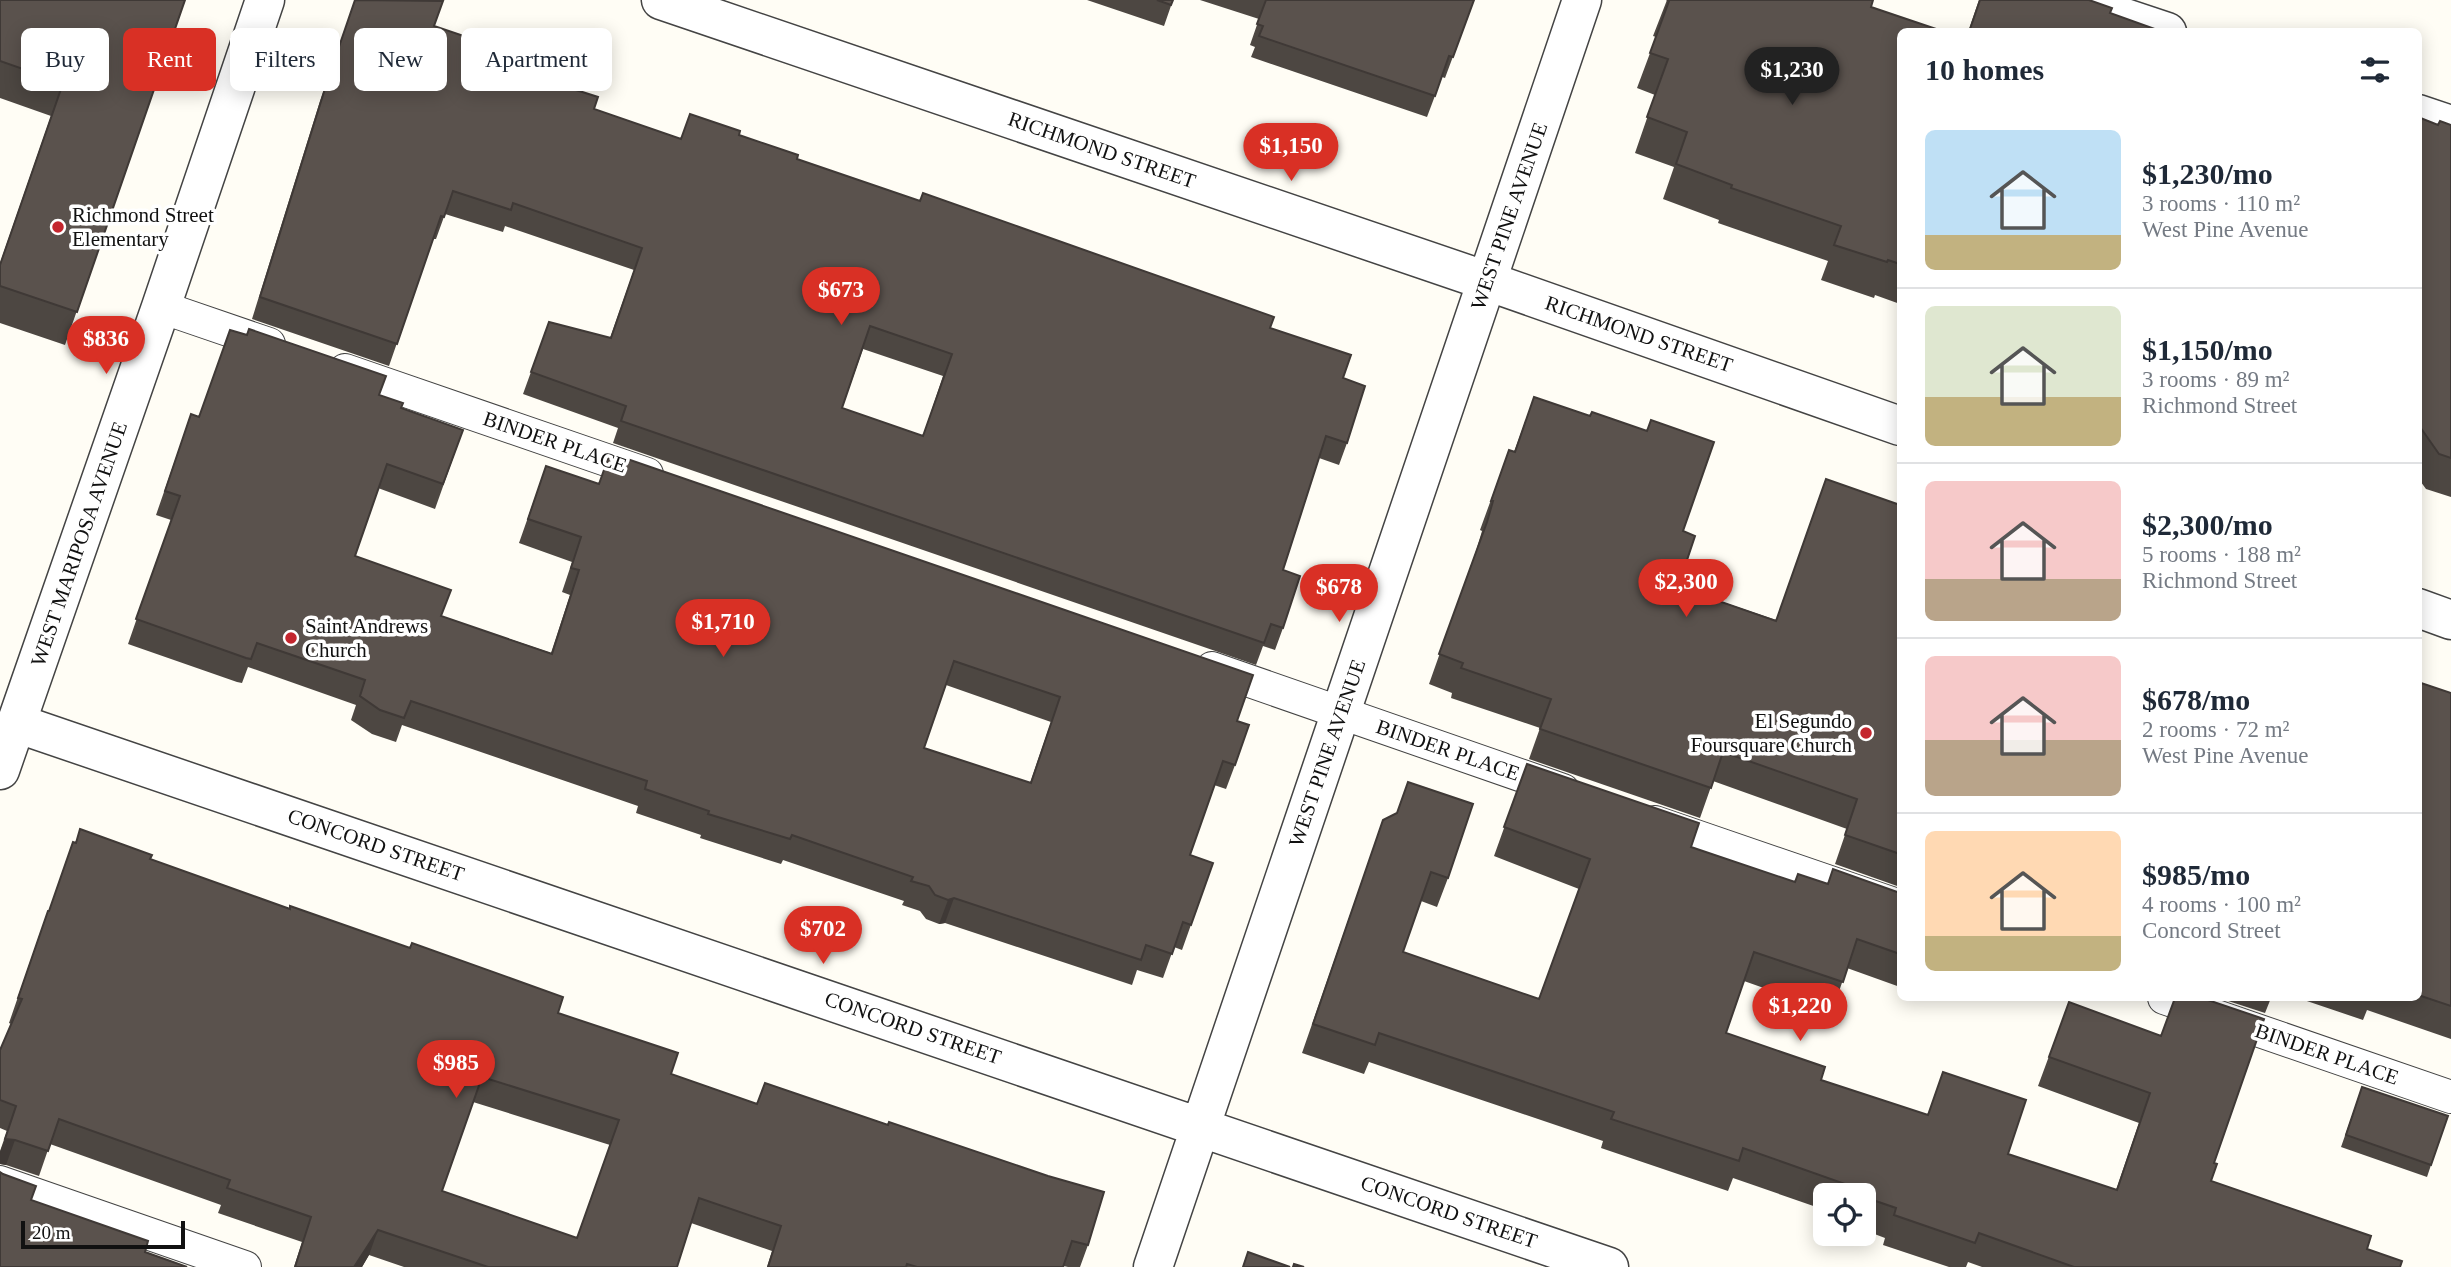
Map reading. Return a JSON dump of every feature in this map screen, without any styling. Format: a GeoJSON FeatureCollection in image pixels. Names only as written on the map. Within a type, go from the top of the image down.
{"type":"FeatureCollection","features":[{"type":"Feature","properties":{"kind":"street","name":"WEST MARIPOSA AVENUE"},"geometry":{"type":"LineString","coordinates":[[0,770],[265,0]]}},
{"type":"Feature","properties":{"kind":"street","name":"RICHMOND STREET"},"geometry":{"type":"LineString","coordinates":[[661,0],[1487,281],[1897,425]]}},
{"type":"Feature","properties":{"kind":"street","name":"WEST PINE AVENUE"},"geometry":{"type":"LineString","coordinates":[[1153,1267],[1583,0]]}},
{"type":"Feature","properties":{"kind":"street"},"geometry":{"type":"LineString","coordinates":[[2071,0],[2155,28]]}},
{"type":"Feature","properties":{"kind":"street"},"geometry":{"type":"LineString","coordinates":[[2422,115],[2451,125]]}},
{"type":"Feature","properties":{"kind":"street"},"geometry":{"type":"LineString","coordinates":[[2422,609],[2451,620]]}},
{"type":"Feature","properties":{"kind":"street","name":"CONCORD STREET"},"geometry":{"type":"LineString","coordinates":[[16,723],[1609,1267]]}},
{"type":"Feature","properties":{"kind":"lane","name":"BINDER PLACE"},"geometry":{"type":"LineString","coordinates":[[161,307],[672,483]]}},
{"type":"Feature","properties":{"kind":"lane","name":"BINDER PLACE"},"geometry":{"type":"LineString","coordinates":[[1183,659],[1588,798]]}},
{"type":"Feature","properties":{"kind":"lane"},"geometry":{"type":"LineString","coordinates":[[1627,812],[1897,905]]}},
{"type":"Feature","properties":{"kind":"lane","name":"BINDER PLACE"},"geometry":{"type":"LineString","coordinates":[[2173,1001],[2451,1097]]}},
{"type":"Feature","properties":{"kind":"lane"},"geometry":{"type":"LineString","coordinates":[[0,1182],[245,1267]]}},
{"type":"Feature","properties":{"kind":"building"},"geometry":{"type":"Polygon","coordinates":[[[0,0],[185,0],[175,28],[123,28],[123,91],[154,91],[77,312],[0,286],[0,265],[60,91],[109,91],[109,28],[21,28],[21,68],[0,61],[0,0]]]}},
{"type":"Feature","properties":{"kind":"building"},"geometry":{"type":"Polygon","coordinates":[[[355,0],[443,1],[434,26],[440,28],[354,28],[354,91],[447,91],[447,30],[461,35],[461,91],[579,91],[598,97],[594,109],[681,139],[690,114],[740,131],[739,135],[798,155],[797,159],[920,201],[923,193],[1274,317],[1270,328],[1351,355],[1343,378],[1365,386],[1347,443],[1326,436],[1283,570],[1300,576],[1283,628],[1271,624],[1264,643],[621,421],[626,406],[531,372],[549,322],[611,338],[642,248],[513,203],[511,210],[453,191],[444,217],[441,216],[397,344],[260,297],[324,91],[340,91],[340,44],[355,0]],[[870,326],[842,408],[923,436],[952,354],[870,326]]]}},
{"type":"Feature","properties":{"kind":"building"},"geometry":{"type":"Polygon","coordinates":[[[1157,0],[1173,0],[1171,5],[1157,0]]]}},
{"type":"Feature","properties":{"kind":"building"},"geometry":{"type":"Polygon","coordinates":[[[1266,0],[1474,0],[1435,96],[1259,36],[1263,26],[1257,24],[1266,0]]]}},
{"type":"Feature","properties":{"kind":"building"},"geometry":{"type":"Polygon","coordinates":[[[1667,0],[1873,0],[1871,7],[1933,28],[1897,28],[1897,263],[1834,245],[1841,226],[1731,188],[1732,185],[1676,164],[1687,132],[1647,117],[1668,59],[1650,53],[1669,1],[1667,0]]]}},
{"type":"Feature","properties":{"kind":"building"},"geometry":{"type":"Polygon","coordinates":[[[1980,0],[2089,0],[2112,8],[2110,13],[2152,28],[1970,28],[1980,0]]]}},
{"type":"Feature","properties":{"kind":"building"},"geometry":{"type":"Polygon","coordinates":[[[2422,119],[2438,125],[2440,121],[2451,125],[2451,458],[2439,454],[2422,430],[2422,119]]]}},
{"type":"Feature","properties":{"kind":"building"},"geometry":{"type":"Polygon","coordinates":[[[249,329],[386,376],[379,395],[403,403],[401,408],[463,430],[443,484],[387,464],[355,556],[451,590],[441,616],[552,654],[579,570],[571,568],[581,537],[528,519],[546,466],[599,484],[610,453],[1253,675],[1237,721],[1249,725],[1235,765],[1223,761],[1190,855],[1213,863],[1191,925],[1183,922],[1172,954],[1146,945],[1141,960],[954,898],[948,900],[935,895],[929,886],[911,881],[913,877],[792,835],[790,839],[708,814],[709,811],[645,789],[647,781],[411,701],[404,718],[380,710],[360,696],[365,680],[257,643],[251,659],[136,619],[180,496],[165,491],[191,414],[199,417],[230,330],[247,335],[249,329]],[[954,661],[924,748],[1031,783],[1060,697],[954,661]]]}},
{"type":"Feature","properties":{"kind":"building"},"geometry":{"type":"Polygon","coordinates":[[[1534,397],[1590,416],[1592,412],[1647,431],[1651,420],[1714,442],[1683,531],[1695,536],[1678,587],[1776,621],[1826,479],[1897,504],[1897,853],[1845,835],[1857,799],[1723,752],[1711,788],[1540,729],[1551,699],[1461,668],[1463,663],[1439,654],[1487,522],[1491,501],[1509,450],[1515,452],[1534,397]]]}},
{"type":"Feature","properties":{"kind":"building"},"geometry":{"type":"Polygon","coordinates":[[[2422,683],[2451,693],[2451,1006],[2422,996],[2422,683]]]}},
{"type":"Feature","properties":{"kind":"building"},"geometry":{"type":"Polygon","coordinates":[[[1527,764],[1699,823],[1691,847],[1795,882],[1798,874],[1828,884],[1833,869],[1897,892],[1897,953],[1857,939],[1843,982],[1754,952],[1726,1033],[1825,1067],[1821,1080],[1928,1115],[1943,1072],[2026,1100],[2008,1154],[2117,1190],[2150,1093],[2049,1057],[2069,1002],[2161,1036],[2174,1001],[2211,1001],[2264,1019],[2214,1163],[2217,1164],[2211,1181],[2371,1236],[2367,1249],[2402,1261],[2400,1267],[2074,1267],[1979,1233],[1975,1243],[1894,1215],[1896,1208],[1876,1201],[1876,1183],[1842,1183],[1743,1148],[1739,1161],[1611,1119],[1614,1112],[1379,1033],[1375,1045],[1313,1024],[1383,820],[1397,813],[1408,782],[1473,804],[1448,878],[1431,872],[1403,952],[1539,999],[1590,859],[1504,827],[1527,764]]]}},
{"type":"Feature","properties":{"kind":"building"},"geometry":{"type":"Polygon","coordinates":[[[80,829],[152,855],[150,859],[290,909],[290,906],[410,948],[412,943],[563,997],[558,1013],[678,1053],[671,1074],[757,1104],[765,1083],[888,1125],[889,1122],[1048,1176],[1104,1192],[1088,1245],[1072,1241],[1063,1267],[917,1267],[907,1264],[906,1267],[768,1267],[781,1226],[699,1198],[677,1267],[488,1267],[378,1230],[354,1267],[295,1267],[311,1217],[227,1188],[230,1180],[59,1119],[48,1151],[5,1139],[16,1106],[0,1100],[0,1050],[22,999],[18,998],[73,842],[76,843],[80,829]],[[482,1077],[442,1191],[577,1238],[619,1120],[482,1077]]]}},
{"type":"Feature","properties":{"kind":"building"},"geometry":{"type":"Polygon","coordinates":[[[2362,1087],[2448,1116],[2431,1165],[2346,1135],[2362,1087]]]}},
{"type":"Feature","properties":{"kind":"building"},"geometry":{"type":"Polygon","coordinates":[[[0,1172],[36,1186],[31,1200],[148,1241],[145,1252],[187,1267],[0,1267],[0,1172]]]}},
{"type":"Feature","properties":{"kind":"building"},"geometry":{"type":"Polygon","coordinates":[[[1248,1252],[1290,1267],[1243,1267],[1248,1252]]]}},
{"type":"Feature","properties":{"kind":"place","name":"Richmond Street Elementary"},"geometry":{"type":"Point","coordinates":[58,227]}},
{"type":"Feature","properties":{"kind":"place","name":"Saint Andrews Church"},"geometry":{"type":"Point","coordinates":[291,638]}},
{"type":"Feature","properties":{"kind":"place","name":"El Segundo Foursquare Church"},"geometry":{"type":"Point","coordinates":[1866,733]}}]}
